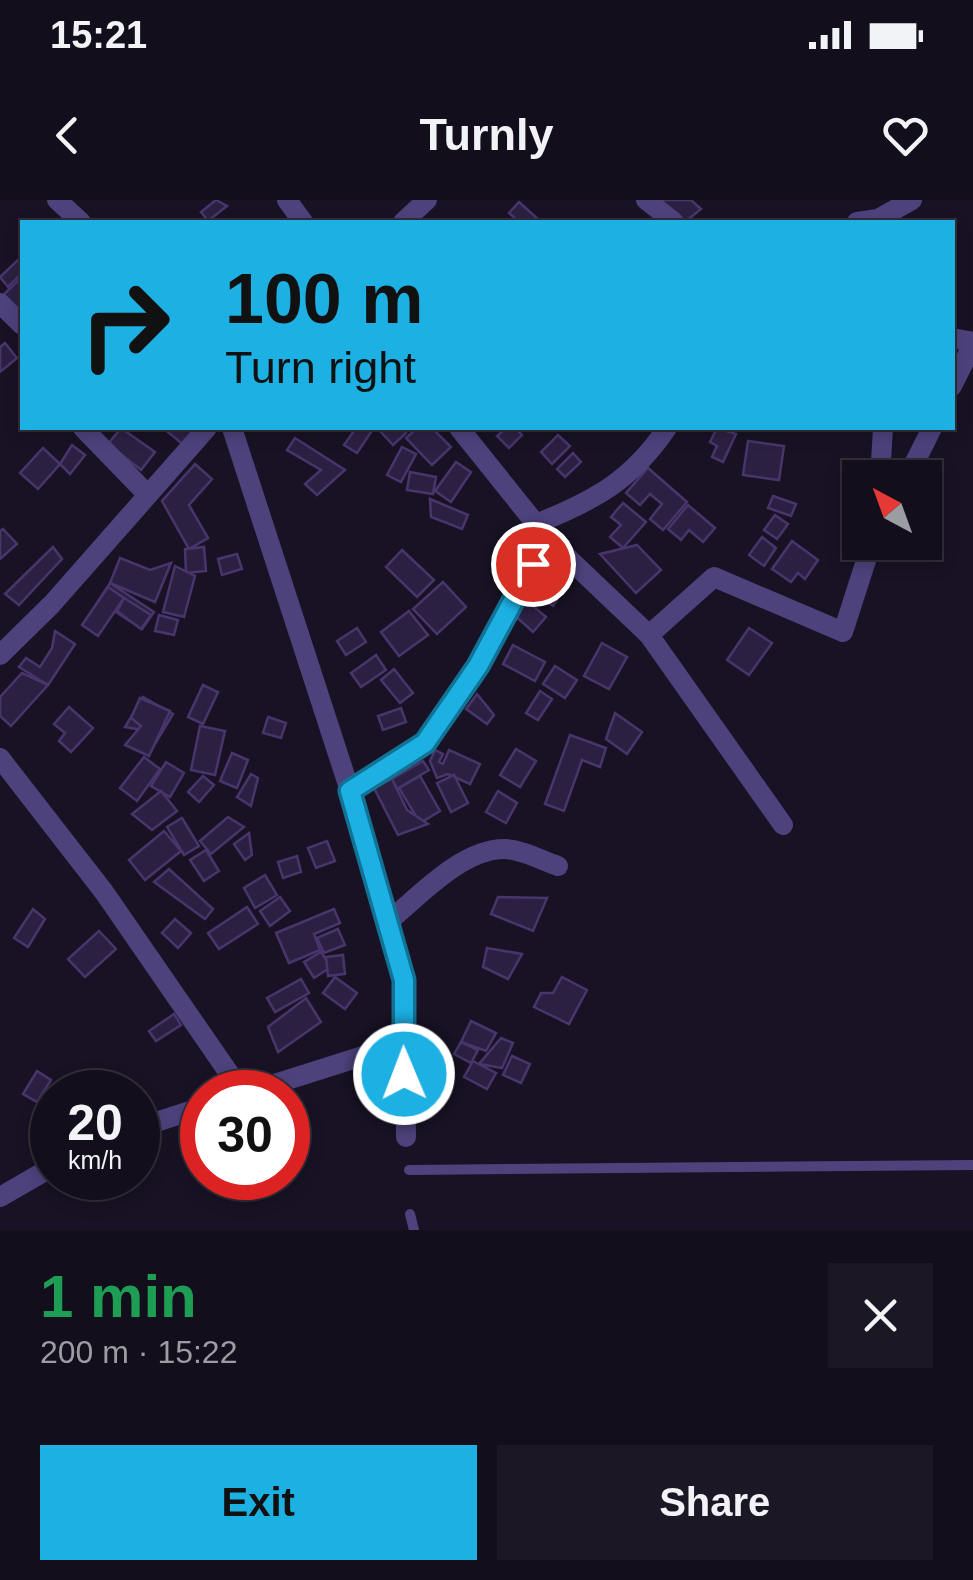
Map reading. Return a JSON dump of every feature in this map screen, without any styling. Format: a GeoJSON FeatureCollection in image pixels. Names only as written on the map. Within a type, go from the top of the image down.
{"type":"FeatureCollection","features":[{"type":"Feature","properties":{"kind":"street"},"geometry":{"type":"LineString","coordinates":[[58,200],[79,220]]}},
{"type":"Feature","properties":{"kind":"street"},"geometry":{"type":"LineString","coordinates":[[405,220],[427,200]]}},
{"type":"Feature","properties":{"kind":"street"},"geometry":{"type":"LineString","coordinates":[[646,200],[671,220]]}},
{"type":"Feature","properties":{"kind":"street"},"geometry":{"type":"LineString","coordinates":[[874,216],[912,200]]}},
{"type":"Feature","properties":{"kind":"street"},"geometry":{"type":"LineString","coordinates":[[0,304],[20,324]]}},
{"type":"Feature","properties":{"kind":"street"},"geometry":{"type":"LineString","coordinates":[[955,380],[973,343]]}},
{"type":"Feature","properties":{"kind":"street"},"geometry":{"type":"LineString","coordinates":[[85,430],[146,492]]}},
{"type":"Feature","properties":{"kind":"street"},"geometry":{"type":"LineString","coordinates":[[0,655],[52,604],[146,492],[205,430]]}},
{"type":"Feature","properties":{"kind":"street"},"geometry":{"type":"LineString","coordinates":[[233,430],[350,791],[404,980],[406,1137]]}},
{"type":"Feature","properties":{"kind":"street"},"geometry":{"type":"LineString","coordinates":[[461,430],[542,532],[648,635],[783,825]]}},
{"type":"Feature","properties":{"kind":"street"},"geometry":{"type":"LineString","coordinates":[[350,791],[425,743],[478,666],[542,532],[618,484],[650,453],[666,430]]}},
{"type":"Feature","properties":{"kind":"street"},"geometry":{"type":"LineString","coordinates":[[881,460],[883,430]]}},
{"type":"Feature","properties":{"kind":"street"},"geometry":{"type":"LineString","coordinates":[[916,460],[931,430]]}},
{"type":"Feature","properties":{"kind":"street"},"geometry":{"type":"LineString","coordinates":[[648,635],[714,577],[843,632],[868,560]]}},
{"type":"Feature","properties":{"kind":"street"},"geometry":{"type":"LineString","coordinates":[[0,758],[104,892],[230,1070]]}},
{"type":"Feature","properties":{"kind":"street"},"geometry":{"type":"LineString","coordinates":[[389,920],[450,872],[478,856],[505,849],[558,866]]}},
{"type":"Feature","properties":{"kind":"street"},"geometry":{"type":"LineString","coordinates":[[310,1072],[404,1043]]}},
{"type":"Feature","properties":{"kind":"street"},"geometry":{"type":"LineString","coordinates":[[0,1197],[30,1179]]}},
{"type":"Feature","properties":{"kind":"lane"},"geometry":{"type":"LineString","coordinates":[[409,1170],[973,1164]]}},
{"type":"Feature","properties":{"kind":"lane"},"geometry":{"type":"LineString","coordinates":[[410,1214],[414,1230]]}},
{"type":"Feature","properties":{"kind":"building"},"geometry":{"type":"Polygon","coordinates":[[[216,200],[227,206],[209,220],[201,212],[216,200]]]}},
{"type":"Feature","properties":{"kind":"building"},"geometry":{"type":"Polygon","coordinates":[[[660,200],[691,200],[701,209],[683,220],[660,200]]]}},
{"type":"Feature","properties":{"kind":"building"},"geometry":{"type":"Polygon","coordinates":[[[519,202],[538,219],[517,220],[509,213],[519,202]]]}},
{"type":"Feature","properties":{"kind":"building"},"geometry":{"type":"Polygon","coordinates":[[[20,258],[20,275],[8,287],[0,277],[20,258]]]}},
{"type":"Feature","properties":{"kind":"building"},"geometry":{"type":"Polygon","coordinates":[[[20,279],[20,305],[14,311],[1,297],[20,279]]]}},
{"type":"Feature","properties":{"kind":"building"},"geometry":{"type":"Polygon","coordinates":[[[5,343],[17,358],[0,372],[0,347],[5,343]]]}},
{"type":"Feature","properties":{"kind":"building"},"geometry":{"type":"Polygon","coordinates":[[[124,430],[155,452],[141,470],[108,444],[124,430]]]}},
{"type":"Feature","properties":{"kind":"building"},"geometry":{"type":"Polygon","coordinates":[[[165,430],[198,430],[186,447],[165,430]]]}},
{"type":"Feature","properties":{"kind":"building"},"geometry":{"type":"Polygon","coordinates":[[[355,430],[372,430],[357,453],[344,445],[355,430]]]}},
{"type":"Feature","properties":{"kind":"building"},"geometry":{"type":"Polygon","coordinates":[[[404,430],[406,433],[393,445],[381,432],[404,430]]]}},
{"type":"Feature","properties":{"kind":"building"},"geometry":{"type":"Polygon","coordinates":[[[415,430],[434,430],[451,447],[432,465],[406,438],[415,430]]]}},
{"type":"Feature","properties":{"kind":"building"},"geometry":{"type":"Polygon","coordinates":[[[504,430],[517,430],[522,435],[509,448],[497,436],[504,430]]]}},
{"type":"Feature","properties":{"kind":"building"},"geometry":{"type":"Polygon","coordinates":[[[716,430],[736,434],[723,462],[712,457],[717,446],[710,442],[716,430]]]}},
{"type":"Feature","properties":{"kind":"building"},"geometry":{"type":"Polygon","coordinates":[[[558,435],[570,446],[552,464],[541,452],[558,435]]]}},
{"type":"Feature","properties":{"kind":"building"},"geometry":{"type":"Polygon","coordinates":[[[295,438],[345,470],[317,495],[305,484],[321,470],[287,450],[295,438]]]}},
{"type":"Feature","properties":{"kind":"building"},"geometry":{"type":"Polygon","coordinates":[[[748,441],[784,446],[779,480],[743,475],[748,441]]]}},
{"type":"Feature","properties":{"kind":"building"},"geometry":{"type":"Polygon","coordinates":[[[72,445],[85,455],[70,474],[60,464],[72,445]]]}},
{"type":"Feature","properties":{"kind":"building"},"geometry":{"type":"Polygon","coordinates":[[[402,447],[416,454],[401,482],[387,475],[402,447]]]}},
{"type":"Feature","properties":{"kind":"building"},"geometry":{"type":"Polygon","coordinates":[[[43,448],[60,464],[38,489],[20,473],[43,448]]]}},
{"type":"Feature","properties":{"kind":"building"},"geometry":{"type":"Polygon","coordinates":[[[573,453],[581,462],[565,477],[557,469],[573,453]]]}},
{"type":"Feature","properties":{"kind":"building"},"geometry":{"type":"Polygon","coordinates":[[[456,462],[471,472],[451,502],[435,491],[456,462]]]}},
{"type":"Feature","properties":{"kind":"building"},"geometry":{"type":"Polygon","coordinates":[[[195,464],[212,479],[189,505],[208,538],[189,549],[162,501],[195,464]]]}},
{"type":"Feature","properties":{"kind":"building"},"geometry":{"type":"Polygon","coordinates":[[[648,468],[687,502],[663,530],[650,519],[662,504],[650,494],[640,505],[626,493],[648,468]]]}},
{"type":"Feature","properties":{"kind":"building"},"geometry":{"type":"Polygon","coordinates":[[[410,472],[436,477],[433,494],[407,490],[410,472]]]}},
{"type":"Feature","properties":{"kind":"building"},"geometry":{"type":"Polygon","coordinates":[[[773,496],[796,504],[791,516],[768,508],[773,496]]]}},
{"type":"Feature","properties":{"kind":"building"},"geometry":{"type":"Polygon","coordinates":[[[430,499],[468,515],[462,529],[431,517],[430,499]]]}},
{"type":"Feature","properties":{"kind":"building"},"geometry":{"type":"Polygon","coordinates":[[[623,503],[646,522],[623,548],[610,537],[621,525],[611,517],[623,503]]]}},
{"type":"Feature","properties":{"kind":"building"},"geometry":{"type":"Polygon","coordinates":[[[688,505],[715,528],[703,542],[689,530],[681,540],[668,529],[688,505]]]}},
{"type":"Feature","properties":{"kind":"building"},"geometry":{"type":"Polygon","coordinates":[[[775,515],[788,524],[777,539],[764,530],[775,515]]]}},
{"type":"Feature","properties":{"kind":"building"},"geometry":{"type":"Polygon","coordinates":[[[3,529],[17,544],[0,559],[0,531],[3,529]]]}},
{"type":"Feature","properties":{"kind":"building"},"geometry":{"type":"Polygon","coordinates":[[[762,537],[776,548],[764,566],[749,555],[762,537]]]}},
{"type":"Feature","properties":{"kind":"building"},"geometry":{"type":"Polygon","coordinates":[[[792,541],[818,560],[805,579],[798,573],[791,582],[772,569],[792,541]]]}},
{"type":"Feature","properties":{"kind":"building"},"geometry":{"type":"Polygon","coordinates":[[[637,545],[661,570],[636,593],[600,554],[637,545]]]}},
{"type":"Feature","properties":{"kind":"building"},"geometry":{"type":"Polygon","coordinates":[[[53,547],[62,559],[19,605],[5,594],[53,547]]]}},
{"type":"Feature","properties":{"kind":"building"},"geometry":{"type":"Polygon","coordinates":[[[204,547],[206,571],[186,573],[185,549],[204,547]]]}},
{"type":"Feature","properties":{"kind":"building"},"geometry":{"type":"Polygon","coordinates":[[[402,550],[434,580],[417,597],[386,567],[402,550]]]}},
{"type":"Feature","properties":{"kind":"building"},"geometry":{"type":"Polygon","coordinates":[[[237,554],[242,569],[222,575],[218,559],[237,554]]]}},
{"type":"Feature","properties":{"kind":"building"},"geometry":{"type":"Polygon","coordinates":[[[120,558],[150,570],[171,563],[155,602],[110,583],[120,558]]]}},
{"type":"Feature","properties":{"kind":"building"},"geometry":{"type":"Polygon","coordinates":[[[175,566],[195,576],[184,617],[163,612],[175,566]]]}},
{"type":"Feature","properties":{"kind":"building"},"geometry":{"type":"Polygon","coordinates":[[[551,566],[570,578],[553,606],[541,598],[548,586],[541,581],[551,566]]]}},
{"type":"Feature","properties":{"kind":"building"},"geometry":{"type":"Polygon","coordinates":[[[443,582],[466,607],[437,634],[413,609],[443,582]]]}},
{"type":"Feature","properties":{"kind":"building"},"geometry":{"type":"Polygon","coordinates":[[[110,583],[154,612],[142,629],[113,610],[98,632],[84,623],[110,583]]]}},
{"type":"Feature","properties":{"kind":"building"},"geometry":{"type":"Polygon","coordinates":[[[108,587],[124,598],[98,636],[82,625],[108,587]]]}},
{"type":"Feature","properties":{"kind":"building"},"geometry":{"type":"Polygon","coordinates":[[[124,598],[151,615],[141,629],[117,611],[124,598]]]}},
{"type":"Feature","properties":{"kind":"building"},"geometry":{"type":"Polygon","coordinates":[[[526,600],[546,617],[533,632],[513,614],[526,600]]]}},
{"type":"Feature","properties":{"kind":"building"},"geometry":{"type":"Polygon","coordinates":[[[409,611],[428,635],[399,656],[381,632],[409,611]]]}},
{"type":"Feature","properties":{"kind":"building"},"geometry":{"type":"Polygon","coordinates":[[[159,615],[178,620],[174,635],[155,631],[159,615]]]}},
{"type":"Feature","properties":{"kind":"building"},"geometry":{"type":"Polygon","coordinates":[[[357,628],[366,642],[346,655],[337,641],[357,628]]]}},
{"type":"Feature","properties":{"kind":"building"},"geometry":{"type":"Polygon","coordinates":[[[749,628],[772,643],[749,675],[727,660],[749,628]]]}},
{"type":"Feature","properties":{"kind":"building"},"geometry":{"type":"Polygon","coordinates":[[[55,631],[75,644],[48,685],[19,667],[26,658],[40,667],[52,648],[55,631]]]}},
{"type":"Feature","properties":{"kind":"building"},"geometry":{"type":"Polygon","coordinates":[[[602,643],[627,657],[609,689],[584,676],[602,643]]]}},
{"type":"Feature","properties":{"kind":"building"},"geometry":{"type":"Polygon","coordinates":[[[513,645],[545,662],[535,681],[503,664],[513,645]]]}},
{"type":"Feature","properties":{"kind":"building"},"geometry":{"type":"Polygon","coordinates":[[[376,655],[386,670],[361,687],[351,673],[376,655]]]}},
{"type":"Feature","properties":{"kind":"building"},"geometry":{"type":"Polygon","coordinates":[[[555,666],[577,680],[565,698],[543,684],[555,666]]]}},
{"type":"Feature","properties":{"kind":"building"},"geometry":{"type":"Polygon","coordinates":[[[394,669],[413,693],[400,703],[381,680],[394,669]]]}},
{"type":"Feature","properties":{"kind":"building"},"geometry":{"type":"Polygon","coordinates":[[[22,673],[48,685],[11,726],[0,716],[0,697],[22,673]]]}},
{"type":"Feature","properties":{"kind":"building"},"geometry":{"type":"Polygon","coordinates":[[[203,685],[218,692],[203,724],[188,717],[203,685]]]}},
{"type":"Feature","properties":{"kind":"building"},"geometry":{"type":"Polygon","coordinates":[[[540,691],[552,699],[538,720],[526,713],[540,691]]]}},
{"type":"Feature","properties":{"kind":"building"},"geometry":{"type":"Polygon","coordinates":[[[477,694],[494,715],[487,724],[466,709],[477,694]]]}},
{"type":"Feature","properties":{"kind":"building"},"geometry":{"type":"Polygon","coordinates":[[[143,697],[173,714],[152,749],[132,743],[143,730],[125,727],[143,697]]]}},
{"type":"Feature","properties":{"kind":"building"},"geometry":{"type":"Polygon","coordinates":[[[140,698],[170,711],[149,756],[125,745],[141,726],[131,718],[140,698]]]}},
{"type":"Feature","properties":{"kind":"building"},"geometry":{"type":"Polygon","coordinates":[[[69,707],[93,728],[71,752],[59,741],[65,733],[54,724],[69,707]]]}},
{"type":"Feature","properties":{"kind":"building"},"geometry":{"type":"Polygon","coordinates":[[[401,708],[406,722],[383,730],[378,716],[401,708]]]}},
{"type":"Feature","properties":{"kind":"building"},"geometry":{"type":"Polygon","coordinates":[[[615,713],[642,732],[627,754],[606,739],[615,713]]]}},
{"type":"Feature","properties":{"kind":"building"},"geometry":{"type":"Polygon","coordinates":[[[268,717],[286,723],[281,738],[263,733],[268,717]]]}},
{"type":"Feature","properties":{"kind":"building"},"geometry":{"type":"Polygon","coordinates":[[[200,726],[225,731],[215,775],[191,770],[200,726]]]}},
{"type":"Feature","properties":{"kind":"building"},"geometry":{"type":"Polygon","coordinates":[[[570,735],[606,748],[600,767],[582,760],[564,811],[545,804],[570,735]]]}},
{"type":"Feature","properties":{"kind":"building"},"geometry":{"type":"Polygon","coordinates":[[[516,749],[536,761],[520,787],[500,775],[516,749]]]}},
{"type":"Feature","properties":{"kind":"building"},"geometry":{"type":"Polygon","coordinates":[[[435,750],[443,754],[439,762],[443,764],[449,750],[480,764],[470,784],[448,774],[437,778],[430,761],[435,750]]]}},
{"type":"Feature","properties":{"kind":"building"},"geometry":{"type":"Polygon","coordinates":[[[232,753],[248,760],[237,788],[220,781],[232,753]]]}},
{"type":"Feature","properties":{"kind":"building"},"geometry":{"type":"Polygon","coordinates":[[[144,757],[160,769],[137,801],[120,788],[144,757]]]}},
{"type":"Feature","properties":{"kind":"building"},"geometry":{"type":"Polygon","coordinates":[[[423,761],[429,770],[397,789],[392,779],[423,761]]]}},
{"type":"Feature","properties":{"kind":"building"},"geometry":{"type":"Polygon","coordinates":[[[166,762],[184,773],[170,797],[151,786],[166,762]]]}},
{"type":"Feature","properties":{"kind":"building"},"geometry":{"type":"Polygon","coordinates":[[[251,774],[258,778],[251,806],[237,797],[251,774]]]}},
{"type":"Feature","properties":{"kind":"building"},"geometry":{"type":"Polygon","coordinates":[[[454,775],[468,803],[451,812],[437,783],[454,775]]]}},
{"type":"Feature","properties":{"kind":"building"},"geometry":{"type":"Polygon","coordinates":[[[203,776],[214,785],[199,802],[188,792],[203,776]]]}},
{"type":"Feature","properties":{"kind":"building"},"geometry":{"type":"Polygon","coordinates":[[[420,776],[440,811],[420,823],[399,788],[420,776]]]}},
{"type":"Feature","properties":{"kind":"building"},"geometry":{"type":"Polygon","coordinates":[[[392,779],[407,810],[428,824],[398,835],[374,788],[392,779]]]}},
{"type":"Feature","properties":{"kind":"building"},"geometry":{"type":"Polygon","coordinates":[[[161,791],[177,811],[152,830],[132,814],[161,791]]]}},
{"type":"Feature","properties":{"kind":"building"},"geometry":{"type":"Polygon","coordinates":[[[498,791],[517,803],[506,823],[486,812],[498,791]]]}},
{"type":"Feature","properties":{"kind":"building"},"geometry":{"type":"Polygon","coordinates":[[[228,817],[244,827],[211,854],[200,841],[228,817]]]}},
{"type":"Feature","properties":{"kind":"building"},"geometry":{"type":"Polygon","coordinates":[[[182,818],[199,846],[184,855],[167,827],[182,818]]]}},
{"type":"Feature","properties":{"kind":"building"},"geometry":{"type":"Polygon","coordinates":[[[164,831],[181,851],[145,880],[129,860],[164,831]]]}},
{"type":"Feature","properties":{"kind":"building"},"geometry":{"type":"Polygon","coordinates":[[[249,833],[252,855],[245,860],[234,844],[249,833]]]}},
{"type":"Feature","properties":{"kind":"building"},"geometry":{"type":"Polygon","coordinates":[[[327,841],[335,861],[316,868],[308,848],[327,841]]]}},
{"type":"Feature","properties":{"kind":"building"},"geometry":{"type":"Polygon","coordinates":[[[206,850],[219,871],[204,881],[190,860],[206,850]]]}},
{"type":"Feature","properties":{"kind":"building"},"geometry":{"type":"Polygon","coordinates":[[[297,856],[301,872],[283,878],[278,862],[297,856]]]}},
{"type":"Feature","properties":{"kind":"building"},"geometry":{"type":"Polygon","coordinates":[[[169,869],[213,909],[205,919],[154,882],[169,869]]]}},
{"type":"Feature","properties":{"kind":"building"},"geometry":{"type":"Polygon","coordinates":[[[265,875],[277,895],[255,908],[244,888],[265,875]]]}},
{"type":"Feature","properties":{"kind":"building"},"geometry":{"type":"Polygon","coordinates":[[[280,897],[290,911],[270,926],[260,911],[280,897]]]}},
{"type":"Feature","properties":{"kind":"building"},"geometry":{"type":"Polygon","coordinates":[[[498,897],[547,898],[533,931],[491,914],[498,897]]]}},
{"type":"Feature","properties":{"kind":"building"},"geometry":{"type":"Polygon","coordinates":[[[247,907],[258,924],[219,949],[208,933],[247,907]]]}},
{"type":"Feature","properties":{"kind":"building"},"geometry":{"type":"Polygon","coordinates":[[[33,909],[45,919],[28,947],[14,938],[33,909]]]}},
{"type":"Feature","properties":{"kind":"building"},"geometry":{"type":"Polygon","coordinates":[[[334,909],[340,923],[314,934],[320,950],[289,963],[276,933],[334,909]]]}},
{"type":"Feature","properties":{"kind":"building"},"geometry":{"type":"Polygon","coordinates":[[[175,919],[191,933],[178,948],[162,933],[175,919]]]}},
{"type":"Feature","properties":{"kind":"building"},"geometry":{"type":"Polygon","coordinates":[[[338,929],[345,945],[324,953],[317,938],[338,929]]]}},
{"type":"Feature","properties":{"kind":"building"},"geometry":{"type":"Polygon","coordinates":[[[99,931],[116,949],[85,977],[68,959],[99,931]]]}},
{"type":"Feature","properties":{"kind":"building"},"geometry":{"type":"Polygon","coordinates":[[[487,948],[522,954],[508,979],[483,967],[487,948]]]}},
{"type":"Feature","properties":{"kind":"building"},"geometry":{"type":"Polygon","coordinates":[[[321,952],[331,967],[314,978],[304,962],[321,952]]]}},
{"type":"Feature","properties":{"kind":"building"},"geometry":{"type":"Polygon","coordinates":[[[343,955],[345,974],[328,976],[326,957],[343,955]]]}},
{"type":"Feature","properties":{"kind":"building"},"geometry":{"type":"Polygon","coordinates":[[[335,977],[357,993],[345,1009],[323,993],[335,977]]]}},
{"type":"Feature","properties":{"kind":"building"},"geometry":{"type":"Polygon","coordinates":[[[562,977],[587,990],[569,1024],[534,1007],[541,993],[553,993],[562,977]]]}},
{"type":"Feature","properties":{"kind":"building"},"geometry":{"type":"Polygon","coordinates":[[[301,979],[309,993],[275,1012],[267,998],[301,979]]]}},
{"type":"Feature","properties":{"kind":"building"},"geometry":{"type":"Polygon","coordinates":[[[306,998],[321,1022],[278,1052],[268,1027],[306,998]]]}},
{"type":"Feature","properties":{"kind":"building"},"geometry":{"type":"Polygon","coordinates":[[[174,1014],[181,1025],[156,1041],[149,1031],[174,1014]]]}},
{"type":"Feature","properties":{"kind":"building"},"geometry":{"type":"Polygon","coordinates":[[[471,1021],[496,1033],[486,1051],[461,1042],[471,1021]]]}},
{"type":"Feature","properties":{"kind":"building"},"geometry":{"type":"Polygon","coordinates":[[[501,1038],[513,1043],[502,1068],[479,1064],[501,1038]]]}},
{"type":"Feature","properties":{"kind":"building"},"geometry":{"type":"Polygon","coordinates":[[[461,1042],[478,1050],[471,1063],[454,1054],[461,1042]]]}},
{"type":"Feature","properties":{"kind":"building"},"geometry":{"type":"Polygon","coordinates":[[[512,1056],[530,1064],[521,1083],[503,1075],[512,1056]]]}},
{"type":"Feature","properties":{"kind":"building"},"geometry":{"type":"Polygon","coordinates":[[[473,1061],[496,1073],[487,1089],[464,1077],[473,1061]]]}},
{"type":"Feature","properties":{"kind":"route"},"geometry":{"type":"LineString","coordinates":[[404,1074],[404,980],[350,791],[425,743],[478,666],[533,564]]}}]}
